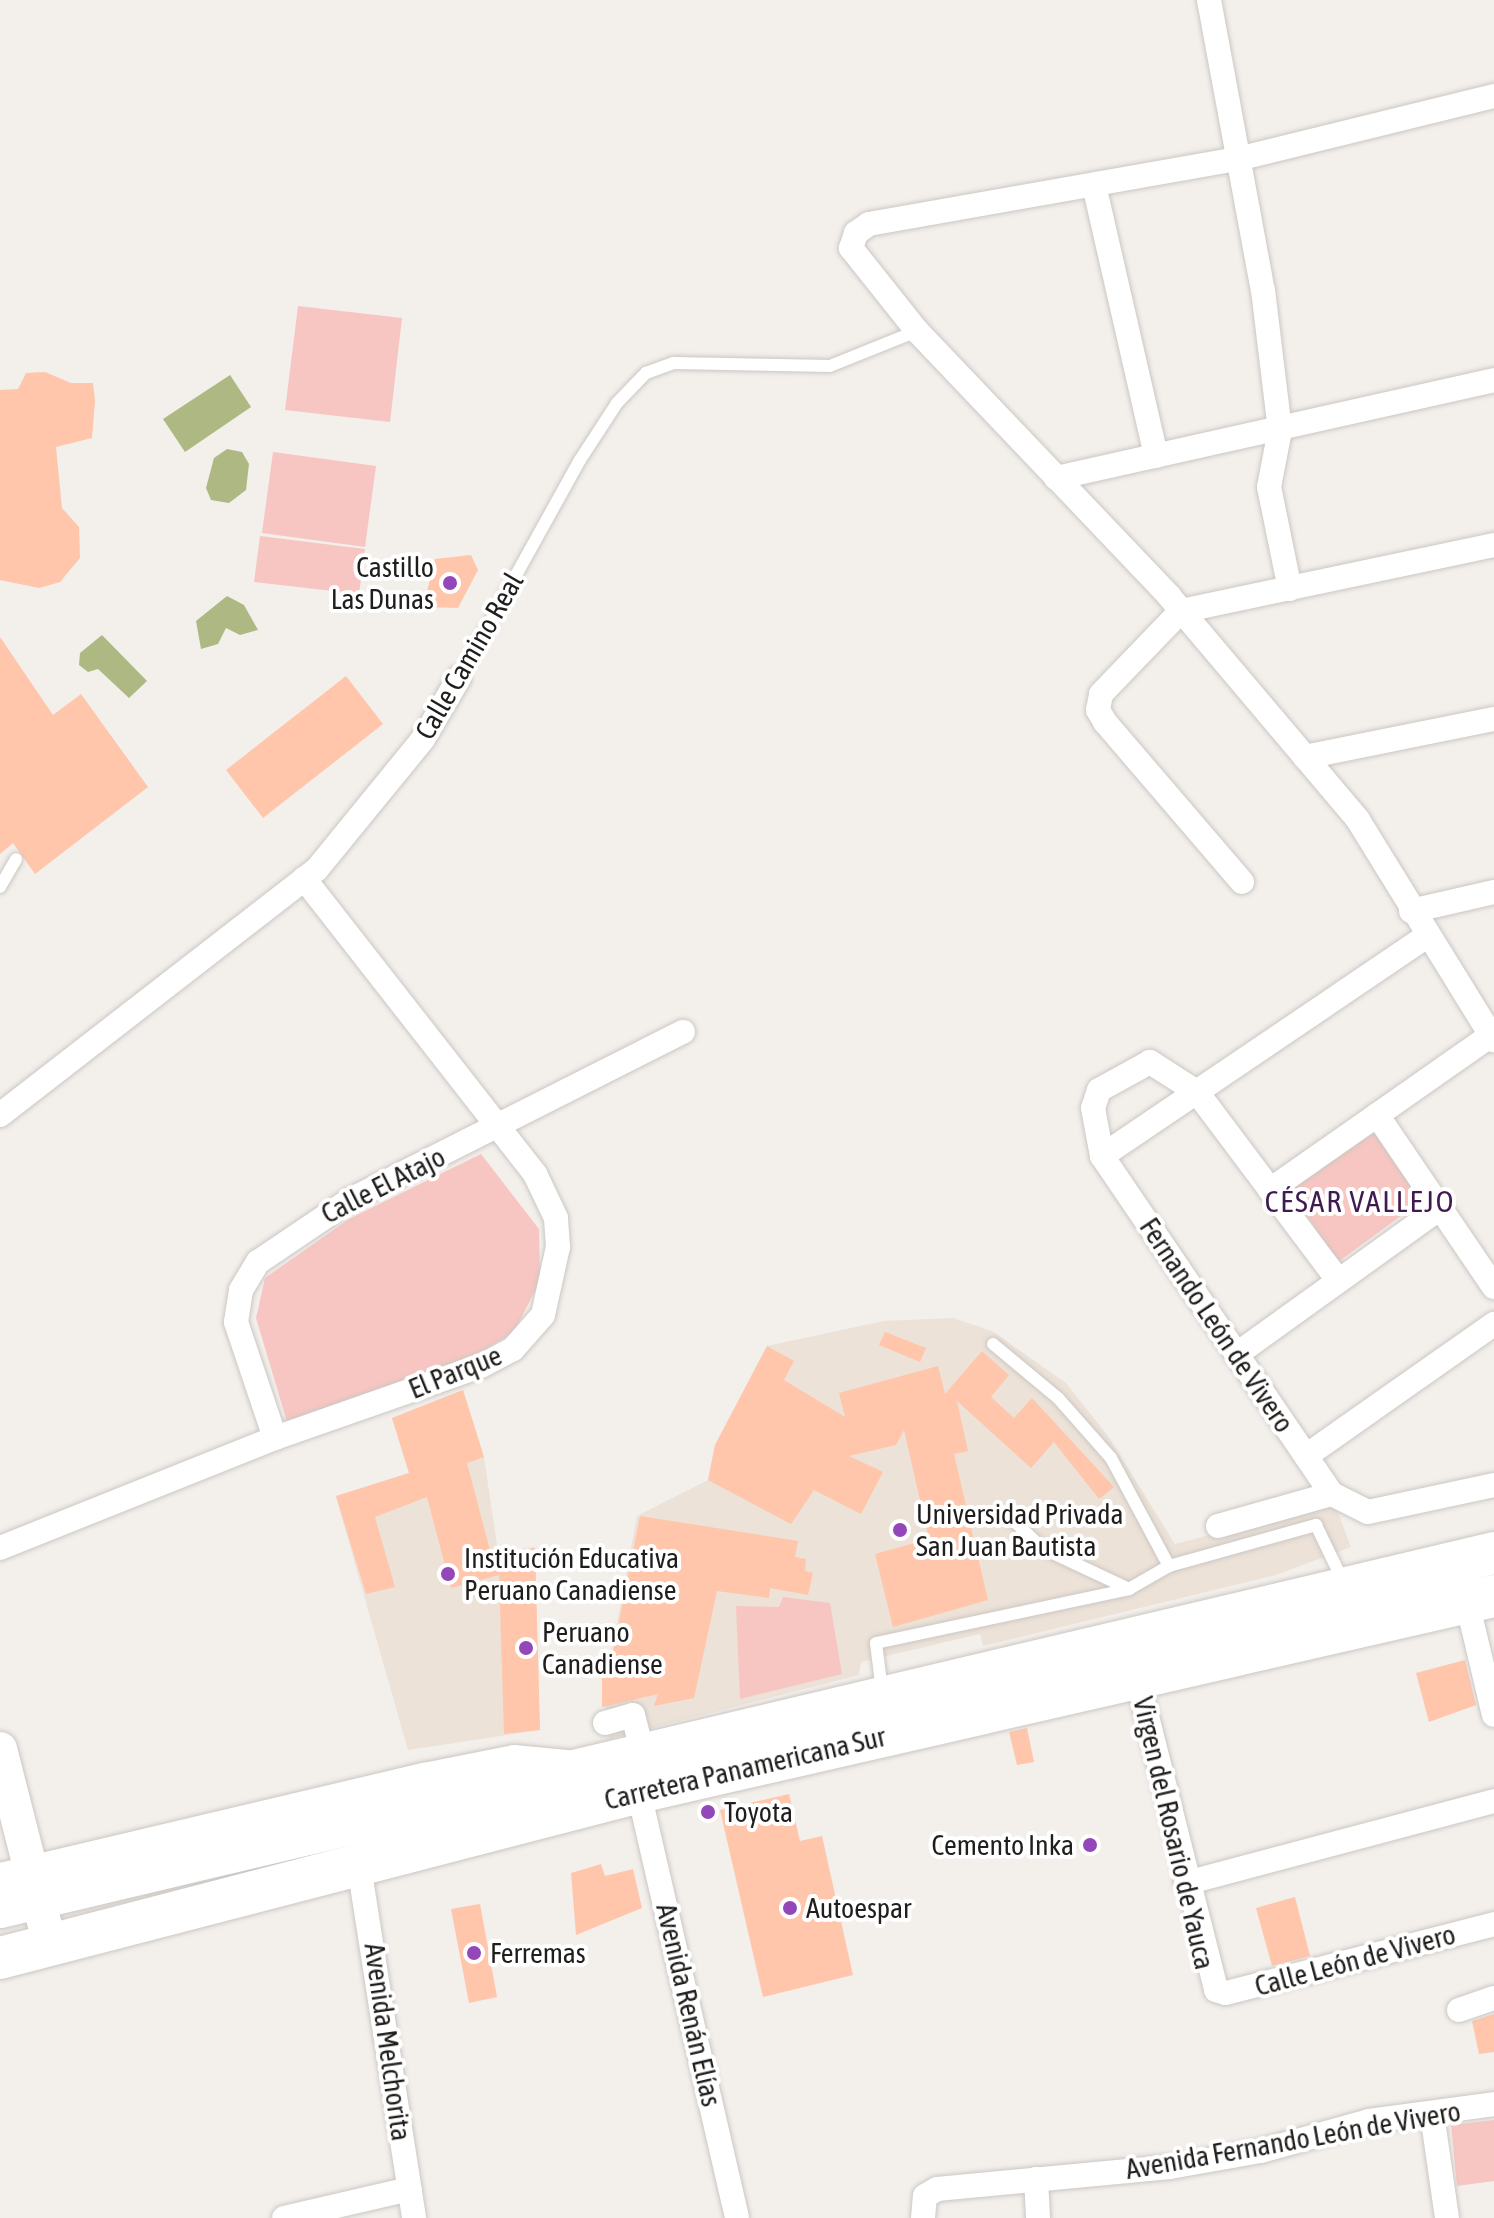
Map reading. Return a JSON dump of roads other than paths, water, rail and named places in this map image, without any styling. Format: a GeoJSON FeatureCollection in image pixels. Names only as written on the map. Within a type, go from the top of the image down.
{"type":"FeatureCollection","features":[{"type":"Feature","properties":{"kind":"highway","name":"Carretera Panamericana Sur"},"geometry":{"type":"LineString","coordinates":[[0,1958],[359,1866],[632,1771],[884,1698],[1494,1553]]}},
{"type":"Feature","properties":{"kind":"highway","name":"Carretera Panamericana Sur"},"geometry":{"type":"LineString","coordinates":[[17,1887],[1136,1673],[1480,1599]]}},
{"type":"Feature","properties":{"kind":"street"},"geometry":{"type":"LineString","coordinates":[[1209,0],[1263,290],[1280,430],[1269,487],[1290,589]]}},
{"type":"Feature","properties":{"kind":"street"},"geometry":{"type":"LineString","coordinates":[[1270,1190],[1492,1038],[1426,937],[1358,820],[1181,611],[917,331],[853,255],[852,240],[862,227],[1237,159],[1494,96]]}},
{"type":"Feature","properties":{"kind":"street"},"geometry":{"type":"LineString","coordinates":[[1094,185],[1156,456]]}},
{"type":"Feature","properties":{"kind":"street"},"geometry":{"type":"LineString","coordinates":[[1056,478],[1494,380]]}},
{"type":"Feature","properties":{"kind":"street"},"geometry":{"type":"LineString","coordinates":[[1242,882],[1098,710],[1101,694],[1181,611],[1494,545]]}},
{"type":"Feature","properties":{"kind":"street","name":"Calle Camino Real"},"geometry":{"type":"LineString","coordinates":[[0,1115],[304,878],[423,739],[459,678]]}},
{"type":"Feature","properties":{"kind":"street"},"geometry":{"type":"LineString","coordinates":[[1305,757],[1494,719]]}},
{"type":"Feature","properties":{"kind":"street","name":"El Parque"},"geometry":{"type":"LineString","coordinates":[[0,1548],[275,1438],[481,1366],[531,1334],[553,1292],[556,1218],[535,1174],[495,1128],[304,878]]}},
{"type":"Feature","properties":{"kind":"street"},"geometry":{"type":"LineString","coordinates":[[1411,911],[1494,892]]}},
{"type":"Feature","properties":{"kind":"street"},"geometry":{"type":"LineString","coordinates":[[1338,1280],[1197,1092],[1150,1062],[1099,1090],[1093,1108],[1102,1156],[1197,1092],[1426,937]]}},
{"type":"Feature","properties":{"kind":"street","name":"Calle El Atajo"},"geometry":{"type":"LineString","coordinates":[[275,1438],[236,1322],[241,1290],[253,1269],[275,1246],[350,1200],[683,1032]]}},
{"type":"Feature","properties":{"kind":"street"},"geometry":{"type":"LineString","coordinates":[[1377,1115],[1494,1287]]}},
{"type":"Feature","properties":{"kind":"street","name":"Fernando León de Vivero"},"geometry":{"type":"LineString","coordinates":[[1102,1156],[1332,1494]]}},
{"type":"Feature","properties":{"kind":"street"},"geometry":{"type":"LineString","coordinates":[[1237,1354],[1440,1208]]}},
{"type":"Feature","properties":{"kind":"street"},"geometry":{"type":"LineString","coordinates":[[1306,1456],[1494,1324]]}},
{"type":"Feature","properties":{"kind":"street"},"geometry":{"type":"LineString","coordinates":[[1218,1526],[1332,1494],[1368,1512],[1494,1485]]}},
{"type":"Feature","properties":{"kind":"street"},"geometry":{"type":"LineString","coordinates":[[1480,1599],[1494,1715]]}},
{"type":"Feature","properties":{"kind":"street","name":"Virgen del Rosario de Yauca"},"geometry":{"type":"LineString","coordinates":[[1136,1673],[1186,1883],[1216,1990]]}},
{"type":"Feature","properties":{"kind":"street","name":"Avenida Renán Elías"},"geometry":{"type":"LineString","coordinates":[[605,1723],[633,1715],[632,1771],[737,2218]]}},
{"type":"Feature","properties":{"kind":"street"},"geometry":{"type":"LineString","coordinates":[[0,1749],[17,1887],[50,1945]]}},
{"type":"Feature","properties":{"kind":"street"},"geometry":{"type":"LineString","coordinates":[[1186,1883],[1494,1801]]}},
{"type":"Feature","properties":{"kind":"street","name":"Avenida Melchorita"},"geometry":{"type":"LineString","coordinates":[[359,1866],[414,2218]]}},
{"type":"Feature","properties":{"kind":"street","name":"Calle León de Vivero"},"geometry":{"type":"LineString","coordinates":[[1216,1990],[1226,1993],[1494,1924]]}},
{"type":"Feature","properties":{"kind":"street"},"geometry":{"type":"LineString","coordinates":[[1459,2010],[1494,1998]]}},
{"type":"Feature","properties":{"kind":"street","name":"Avenida Fernando León de Vivero"},"geometry":{"type":"LineString","coordinates":[[923,2218],[925,2196],[937,2189],[1170,2167],[1307,2140],[1369,2121],[1494,2104]]}},
{"type":"Feature","properties":{"kind":"street"},"geometry":{"type":"LineString","coordinates":[[1432,2114],[1447,2218]]}},
{"type":"Feature","properties":{"kind":"street"},"geometry":{"type":"LineString","coordinates":[[1036,2179],[1038,2218]]}},
{"type":"Feature","properties":{"kind":"street"},"geometry":{"type":"LineString","coordinates":[[284,2218],[410,2189]]}},
{"type":"Feature","properties":{"kind":"lane","name":"Calle Camino Real"},"geometry":{"type":"LineString","coordinates":[[459,678],[580,460],[617,403],[646,373],[674,363],[830,366],[917,331]]}},
{"type":"Feature","properties":{"kind":"lane"},"geometry":{"type":"LineString","coordinates":[[0,887],[16,859]]}},
{"type":"Feature","properties":{"kind":"lane"},"geometry":{"type":"LineString","coordinates":[[993,1344],[1058,1398],[1111,1458],[1169,1566]]}},
{"type":"Feature","properties":{"kind":"lane"},"geometry":{"type":"LineString","coordinates":[[1012,1519],[1042,1548],[1129,1589]]}},
{"type":"Feature","properties":{"kind":"lane"},"geometry":{"type":"LineString","coordinates":[[884,1698],[876,1643],[1129,1589],[1169,1566],[1316,1525],[1345,1586]]}},
{"type":"Feature","properties":{"kind":"place","name":"Castillo Las Dunas"},"geometry":{"type":"Point","coordinates":[450,583]}},
{"type":"Feature","properties":{"kind":"place","name":"Universidad Privada San Juan Bautista"},"geometry":{"type":"Point","coordinates":[900,1530]}},
{"type":"Feature","properties":{"kind":"place","name":"Institución Educativa Peruano Canadiense"},"geometry":{"type":"Point","coordinates":[448,1574]}},
{"type":"Feature","properties":{"kind":"place","name":"Peruano Canadiense"},"geometry":{"type":"Point","coordinates":[526,1648]}},
{"type":"Feature","properties":{"kind":"place","name":"Toyota"},"geometry":{"type":"Point","coordinates":[708,1812]}},
{"type":"Feature","properties":{"kind":"place","name":"Cemento Inka"},"geometry":{"type":"Point","coordinates":[1090,1845]}},
{"type":"Feature","properties":{"kind":"place","name":"Autoespar"},"geometry":{"type":"Point","coordinates":[790,1908]}},
{"type":"Feature","properties":{"kind":"place","name":"Ferremas"},"geometry":{"type":"Point","coordinates":[474,1953]}},
{"type":"Feature","properties":{"kind":"district","name":"CÉSAR VALLEJO"},"geometry":{"type":"Point","coordinates":[1360,1201]}}]}
